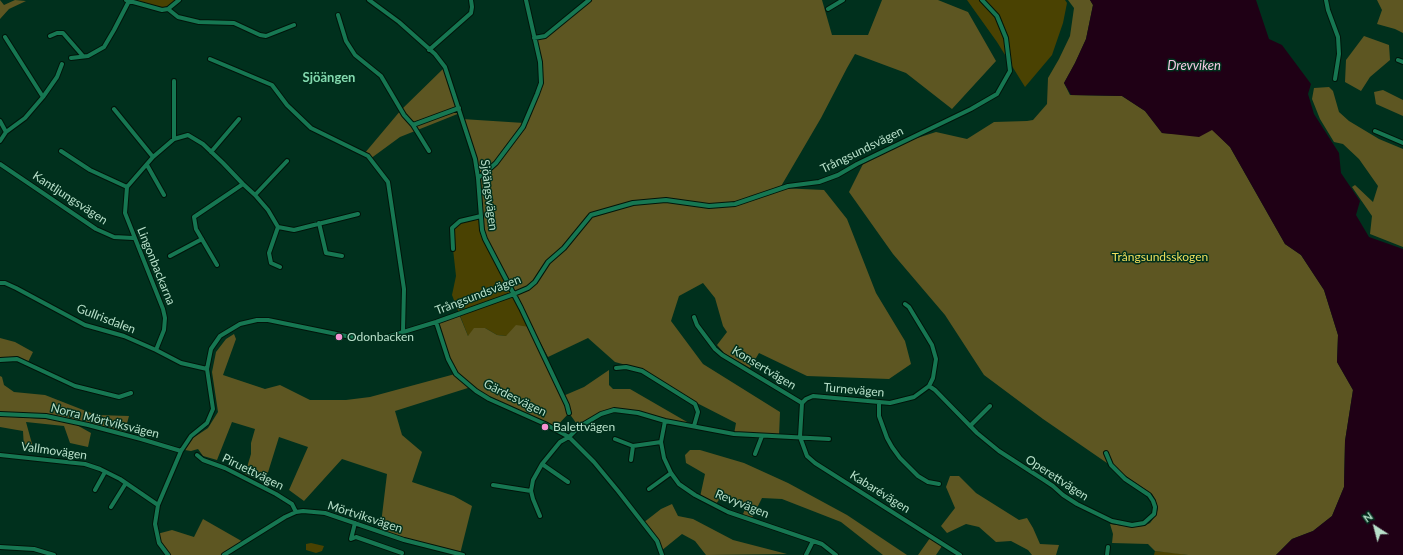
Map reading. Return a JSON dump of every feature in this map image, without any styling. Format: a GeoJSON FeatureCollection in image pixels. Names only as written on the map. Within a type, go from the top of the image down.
{"type":"FeatureCollection","features":[{"type":"Feature","properties":{"kind":"street"},"geometry":{"type":"LineString","coordinates":[[71,58],[88,56],[104,47],[128,1],[162,10],[168,9],[179,0]]}},
{"type":"Feature","properties":{"kind":"street","name":"Sjöängsvägen"},"geometry":{"type":"LineString","coordinates":[[369,0],[400,22],[440,59],[445,67],[475,159],[482,230],[485,239],[514,294],[567,405],[569,413]]}},
{"type":"Feature","properties":{"kind":"street"},"geometry":{"type":"LineString","coordinates":[[429,50],[471,12],[471,0]]}},
{"type":"Feature","properties":{"kind":"street"},"geometry":{"type":"LineString","coordinates":[[478,178],[496,163],[523,127],[540,83],[540,62],[526,0]]}},
{"type":"Feature","properties":{"kind":"street"},"geometry":{"type":"LineString","coordinates":[[534,38],[545,36],[589,0]]}},
{"type":"Feature","properties":{"kind":"street"},"geometry":{"type":"LineString","coordinates":[[828,9],[843,0]]}},
{"type":"Feature","properties":{"kind":"street","name":"Trångsundsvägen"},"geometry":{"type":"LineString","coordinates":[[168,555],[159,543],[155,524],[158,505],[181,451],[191,436],[207,423],[213,409],[207,369],[210,349],[220,336],[240,324],[257,320],[275,321],[351,337],[387,337],[436,322],[528,288],[536,282],[548,262],[564,248],[591,215],[633,203],[666,200],[708,206],[735,204],[788,186],[819,182],[838,175],[857,164],[971,109],[997,94],[1010,71],[1006,38],[997,16],[982,0]]}},
{"type":"Feature","properties":{"kind":"street"},"geometry":{"type":"LineString","coordinates":[[1326,0],[1338,37],[1339,54],[1335,79]]}},
{"type":"Feature","properties":{"kind":"street"},"geometry":{"type":"LineString","coordinates":[[168,9],[179,17],[199,22],[234,24],[266,36],[294,25]]}},
{"type":"Feature","properties":{"kind":"street"},"geometry":{"type":"LineString","coordinates":[[338,15],[346,41],[355,55],[380,76],[404,115],[413,125],[429,151]]}},
{"type":"Feature","properties":{"kind":"street"},"geometry":{"type":"LineString","coordinates":[[50,36],[57,32],[63,33],[83,56]]}},
{"type":"Feature","properties":{"kind":"street"},"geometry":{"type":"LineString","coordinates":[[5,37],[43,97]]}},
{"type":"Feature","properties":{"kind":"street"},"geometry":{"type":"LineString","coordinates":[[210,59],[272,85],[287,104],[311,128],[368,156],[388,182],[404,290],[403,331]]}},
{"type":"Feature","properties":{"kind":"street"},"geometry":{"type":"LineString","coordinates":[[1398,60],[1403,62]]}},
{"type":"Feature","properties":{"kind":"street"},"geometry":{"type":"LineString","coordinates":[[0,141],[6,132],[25,118],[43,97],[57,77],[62,64]]}},
{"type":"Feature","properties":{"kind":"street"},"geometry":{"type":"LineString","coordinates":[[174,81],[174,139]]}},
{"type":"Feature","properties":{"kind":"street"},"geometry":{"type":"LineString","coordinates":[[413,125],[459,108]]}},
{"type":"Feature","properties":{"kind":"street"},"geometry":{"type":"LineString","coordinates":[[114,110],[153,156]]}},
{"type":"Feature","properties":{"kind":"street"},"geometry":{"type":"LineString","coordinates":[[211,152],[239,119]]}},
{"type":"Feature","properties":{"kind":"street"},"geometry":{"type":"LineString","coordinates":[[0,121],[6,132]]}},
{"type":"Feature","properties":{"kind":"street"},"geometry":{"type":"LineString","coordinates":[[1375,131],[1403,142]]}},
{"type":"Feature","properties":{"kind":"street"},"geometry":{"type":"LineString","coordinates":[[61,151],[90,170],[127,188],[153,156],[174,139],[188,135],[203,144],[255,195],[268,210],[278,227],[294,230],[358,214]]}},
{"type":"Feature","properties":{"kind":"street"},"geometry":{"type":"LineString","coordinates":[[255,195],[287,161]]}},
{"type":"Feature","properties":{"kind":"street","name":"Kantljungsvägen"},"geometry":{"type":"LineString","coordinates":[[0,164],[96,229],[114,237],[134,238]]}},
{"type":"Feature","properties":{"kind":"street"},"geometry":{"type":"LineString","coordinates":[[147,165],[164,195]]}},
{"type":"Feature","properties":{"kind":"street"},"geometry":{"type":"LineString","coordinates":[[217,265],[196,229],[194,217],[243,184]]}},
{"type":"Feature","properties":{"kind":"street","name":"Lingonbackarna"},"geometry":{"type":"LineString","coordinates":[[127,188],[124,213],[163,308],[165,318],[164,330],[156,350]]}},
{"type":"Feature","properties":{"kind":"street"},"geometry":{"type":"LineString","coordinates":[[453,249],[452,228],[460,221],[481,216]]}},
{"type":"Feature","properties":{"kind":"street"},"geometry":{"type":"LineString","coordinates":[[319,223],[326,253],[342,256]]}},
{"type":"Feature","properties":{"kind":"street"},"geometry":{"type":"LineString","coordinates":[[278,227],[269,253],[271,263],[280,267]]}},
{"type":"Feature","properties":{"kind":"street","name":"Lingonbackarna"},"geometry":{"type":"LineString","coordinates":[[170,256],[202,239]]}},
{"type":"Feature","properties":{"kind":"street","name":"Gullrisdalen"},"geometry":{"type":"LineString","coordinates":[[0,283],[5,283],[16,288],[85,325],[124,336],[156,350],[180,363],[207,369]]}},
{"type":"Feature","properties":{"kind":"street"},"geometry":{"type":"LineString","coordinates":[[905,304],[932,345],[936,359],[933,378],[929,386]]}},
{"type":"Feature","properties":{"kind":"street","name":"Konsertvägen"},"geometry":{"type":"LineString","coordinates":[[694,317],[697,325],[715,349],[722,355],[802,403],[800,437]]}},
{"type":"Feature","properties":{"kind":"street","name":"Gärdesvägen"},"geometry":{"type":"LineString","coordinates":[[436,322],[448,359],[456,374],[476,391],[489,399],[569,436],[594,462],[618,491],[657,541],[662,555]]}},
{"type":"Feature","properties":{"kind":"street"},"geometry":{"type":"LineString","coordinates":[[0,360],[12,358],[17,359],[75,386],[119,397],[132,393]]}},
{"type":"Feature","properties":{"kind":"street"},"geometry":{"type":"LineString","coordinates":[[616,368],[626,367],[642,371],[695,404],[698,412],[694,426]]}},
{"type":"Feature","properties":{"kind":"street","name":"Turnevägen"},"geometry":{"type":"LineString","coordinates":[[802,403],[806,399],[813,396],[890,403],[914,397],[929,386]]}},
{"type":"Feature","properties":{"kind":"street","name":"Operettvägen"},"geometry":{"type":"LineString","coordinates":[[929,386],[935,390],[970,426],[1002,454],[1049,483],[1077,504],[1112,521],[1132,524],[1144,523],[1154,514],[1153,501],[1149,495],[1126,479],[1111,464],[1106,453]]}},
{"type":"Feature","properties":{"kind":"street"},"geometry":{"type":"LineString","coordinates":[[878,402],[879,416],[887,438],[900,458],[918,476],[928,482],[938,484]]}},
{"type":"Feature","properties":{"kind":"street"},"geometry":{"type":"LineString","coordinates":[[970,426],[990,406]]}},
{"type":"Feature","properties":{"kind":"street"},"geometry":{"type":"LineString","coordinates":[[540,516],[531,491],[534,480],[542,464],[560,442],[579,427],[601,414],[614,410],[638,413],[665,421],[724,433],[829,439]]}},
{"type":"Feature","properties":{"kind":"street","name":"Norra Mörtviksvägen"},"geometry":{"type":"LineString","coordinates":[[0,414],[46,416],[142,439],[181,451]]}},
{"type":"Feature","properties":{"kind":"street","name":"Revyvägen"},"geometry":{"type":"LineString","coordinates":[[665,421],[661,442],[664,458],[671,473],[679,484],[695,495],[728,512],[822,544],[836,555]]}},
{"type":"Feature","properties":{"kind":"street"},"geometry":{"type":"LineString","coordinates":[[755,454],[762,436]]}},
{"type":"Feature","properties":{"kind":"street","name":"Kabarévägen"},"geometry":{"type":"LineString","coordinates":[[800,437],[807,456],[814,463],[960,555]]}},
{"type":"Feature","properties":{"kind":"street"},"geometry":{"type":"LineString","coordinates":[[615,439],[633,446],[661,442]]}},
{"type":"Feature","properties":{"kind":"street"},"geometry":{"type":"LineString","coordinates":[[632,460],[633,446]]}},
{"type":"Feature","properties":{"kind":"street","name":"Vallmovägen"},"geometry":{"type":"LineString","coordinates":[[0,455],[86,464],[126,483],[158,505]]}},
{"type":"Feature","properties":{"kind":"street","name":"Piruettvägen"},"geometry":{"type":"LineString","coordinates":[[197,455],[203,460],[225,468],[276,494],[292,504],[296,512]]}},
{"type":"Feature","properties":{"kind":"street"},"geometry":{"type":"LineString","coordinates":[[542,464],[568,482]]}},
{"type":"Feature","properties":{"kind":"street"},"geometry":{"type":"LineString","coordinates":[[95,490],[105,472]]}},
{"type":"Feature","properties":{"kind":"street"},"geometry":{"type":"LineString","coordinates":[[649,489],[671,473]]}},
{"type":"Feature","properties":{"kind":"street"},"geometry":{"type":"LineString","coordinates":[[111,507],[126,483]]}},
{"type":"Feature","properties":{"kind":"street"},"geometry":{"type":"LineString","coordinates":[[493,485],[531,491]]}},
{"type":"Feature","properties":{"kind":"street","name":"Mörtviksvägen"},"geometry":{"type":"LineString","coordinates":[[296,512],[303,511],[325,513],[404,540],[462,555]]}},
{"type":"Feature","properties":{"kind":"street"},"geometry":{"type":"LineString","coordinates":[[224,555],[296,512]]}},
{"type":"Feature","properties":{"kind":"street"},"geometry":{"type":"LineString","coordinates":[[355,523],[351,539],[356,537],[402,553]]}},
{"type":"Feature","properties":{"kind":"street"},"geometry":{"type":"LineString","coordinates":[[806,555],[813,541]]}},
{"type":"Feature","properties":{"kind":"street"},"geometry":{"type":"LineString","coordinates":[[0,546],[34,549],[54,555]]}},
{"type":"Feature","properties":{"kind":"street"},"geometry":{"type":"LineString","coordinates":[[1107,555],[1108,547]]}},
{"type":"Feature","properties":{"kind":"shaded area"},"geometry":{"type":"Polygon","coordinates":[[[134,0],[179,0],[162,10],[134,0]]]}},
{"type":"Feature","properties":{"kind":"shaded area"},"geometry":{"type":"Polygon","coordinates":[[[967,0],[1065,0],[1067,3],[1063,23],[1052,55],[1025,87],[997,42],[967,0]]]}},
{"type":"Feature","properties":{"kind":"shaded area"},"geometry":{"type":"Polygon","coordinates":[[[481,216],[530,327],[506,336],[497,335],[485,328],[468,336],[452,295],[456,276],[452,228],[460,221],[481,216]]]}},
{"type":"Feature","properties":{"kind":"shaded area"},"geometry":{"type":"Polygon","coordinates":[[[311,543],[324,546],[322,551],[316,553],[306,550],[306,544],[311,543]]]}},
{"type":"Feature","properties":{"kind":"shaded area"},"geometry":{"type":"Polygon","coordinates":[[[1155,551],[1176,553],[1188,555],[1154,555],[1155,551]]]}},
{"type":"Feature","properties":{"kind":"green space"},"geometry":{"type":"Polygon","coordinates":[[[0,0],[4,5],[15,0],[26,1],[9,9],[0,19],[0,0]]]}},
{"type":"Feature","properties":{"kind":"green space"},"geometry":{"type":"Polygon","coordinates":[[[589,0],[822,0],[832,35],[868,35],[882,0],[938,0],[968,12],[996,61],[952,109],[906,73],[855,54],[821,118],[780,188],[824,190],[847,219],[876,293],[905,341],[911,364],[889,379],[807,376],[759,353],[750,368],[724,353],[717,345],[727,332],[723,326],[715,298],[703,283],[679,296],[671,321],[703,364],[780,412],[779,436],[734,434],[736,423],[693,401],[637,368],[615,362],[588,338],[548,357],[485,239],[482,230],[478,178],[462,119],[524,123],[541,83],[540,62],[534,38],[545,36],[589,0]]]}},
{"type":"Feature","properties":{"kind":"green space","name":"Trångsundsskogen"},"geometry":{"type":"Polygon","coordinates":[[[1068,0],[1090,0],[1093,5],[1086,39],[1064,83],[1070,95],[1122,96],[1145,111],[1162,133],[1176,134],[1212,129],[1230,147],[1285,244],[1301,255],[1324,290],[1338,335],[1337,362],[1353,390],[1345,441],[1344,487],[1332,516],[1313,531],[1292,539],[1276,555],[1188,555],[1155,551],[1148,544],[1112,543],[1113,534],[1110,524],[1132,527],[1144,526],[1150,523],[1156,515],[1158,508],[1152,494],[1043,419],[984,375],[945,315],[893,254],[849,192],[864,162],[889,147],[936,132],[967,139],[994,122],[1033,120],[1047,104],[1048,78],[1070,36],[1074,8],[1068,0]]]}},
{"type":"Feature","properties":{"kind":"green space"},"geometry":{"type":"Polygon","coordinates":[[[1377,0],[1403,0],[1403,33],[1377,24],[1382,10],[1377,0]]]}},
{"type":"Feature","properties":{"kind":"green space"},"geometry":{"type":"Polygon","coordinates":[[[1364,36],[1389,45],[1390,60],[1370,77],[1361,91],[1345,82],[1346,60],[1364,36]]]}},
{"type":"Feature","properties":{"kind":"green space"},"geometry":{"type":"Polygon","coordinates":[[[445,67],[460,113],[400,137],[370,159],[364,154],[401,110],[445,67]]]}},
{"type":"Feature","properties":{"kind":"green space"},"geometry":{"type":"Polygon","coordinates":[[[1329,87],[1333,91],[1339,112],[1349,121],[1379,139],[1403,149],[1403,247],[1370,234],[1372,216],[1352,187],[1355,185],[1373,202],[1378,186],[1359,159],[1343,144],[1334,142],[1320,119],[1312,99],[1314,88],[1329,87]]]}},
{"type":"Feature","properties":{"kind":"green space"},"geometry":{"type":"Polygon","coordinates":[[[1383,90],[1403,100],[1403,116],[1376,104],[1374,92],[1383,90]]]}},
{"type":"Feature","properties":{"kind":"green space"},"geometry":{"type":"Polygon","coordinates":[[[459,314],[468,336],[474,328],[485,328],[497,335],[506,336],[516,325],[530,327],[563,396],[584,387],[609,370],[609,385],[613,389],[630,389],[694,426],[638,413],[614,410],[601,414],[579,427],[569,413],[554,429],[489,399],[471,387],[395,411],[402,435],[422,452],[412,482],[454,496],[472,506],[460,554],[380,532],[387,474],[342,459],[304,501],[289,490],[308,447],[279,437],[265,482],[245,474],[251,454],[251,443],[255,429],[232,422],[217,460],[203,456],[198,449],[191,451],[185,450],[193,438],[208,428],[218,412],[212,372],[216,352],[226,339],[234,334],[236,339],[223,375],[265,389],[280,385],[310,400],[346,400],[370,397],[455,374],[436,322],[459,314]]]}},
{"type":"Feature","properties":{"kind":"green space"},"geometry":{"type":"Polygon","coordinates":[[[0,338],[15,342],[33,352],[27,364],[17,359],[0,360],[0,338]]]}},
{"type":"Feature","properties":{"kind":"green space"},"geometry":{"type":"Polygon","coordinates":[[[0,376],[2,377],[4,385],[14,392],[45,395],[96,415],[129,416],[124,434],[46,416],[0,414],[0,376]]]}},
{"type":"Feature","properties":{"kind":"green space"},"geometry":{"type":"Polygon","coordinates":[[[0,416],[47,419],[75,424],[91,433],[88,447],[70,443],[64,426],[26,422],[34,451],[24,449],[23,431],[0,427],[0,416]]]}},
{"type":"Feature","properties":{"kind":"green space"},"geometry":{"type":"Polygon","coordinates":[[[690,450],[700,450],[744,463],[788,483],[847,515],[907,555],[883,555],[841,522],[782,499],[762,498],[751,520],[742,517],[746,506],[722,496],[715,505],[700,497],[705,474],[686,463],[685,455],[690,450]]]}},
{"type":"Feature","properties":{"kind":"green space"},"geometry":{"type":"Polygon","coordinates":[[[950,476],[959,476],[976,493],[1019,520],[1027,518],[1040,544],[1059,545],[1056,555],[1032,555],[1028,550],[1011,541],[996,542],[979,527],[966,524],[947,533],[941,526],[955,508],[946,487],[950,476]]]}},
{"type":"Feature","properties":{"kind":"green space"},"geometry":{"type":"Polygon","coordinates":[[[672,504],[678,516],[693,519],[733,540],[787,554],[706,555],[695,541],[682,534],[661,551],[643,523],[661,509],[672,504]]]}},
{"type":"Feature","properties":{"kind":"green space"},"geometry":{"type":"Polygon","coordinates":[[[203,519],[245,543],[224,555],[168,555],[159,543],[157,534],[172,530],[194,537],[203,519]]]}},
{"type":"Feature","properties":{"kind":"green space"},"geometry":{"type":"Polygon","coordinates":[[[930,538],[942,546],[936,555],[918,555],[930,538]]]}},
{"type":"Feature","properties":{"kind":"water","name":"Drevviken"},"geometry":{"type":"Polygon","coordinates":[[[1090,0],[1256,0],[1269,39],[1282,45],[1311,84],[1308,94],[1314,114],[1339,153],[1341,173],[1360,201],[1356,215],[1369,237],[1403,249],[1403,555],[1276,555],[1292,539],[1313,531],[1332,516],[1344,487],[1345,441],[1353,390],[1337,362],[1338,335],[1324,290],[1301,255],[1285,244],[1230,147],[1212,130],[1199,137],[1162,133],[1145,111],[1122,96],[1071,95],[1064,83],[1086,39],[1093,5],[1090,0]]]}},
{"type":"Feature","properties":{"kind":"place","name":"Odonbacken"},"geometry":{"type":"Point","coordinates":[339,337]}},
{"type":"Feature","properties":{"kind":"place","name":"Balettvägen"},"geometry":{"type":"Point","coordinates":[545,427]}},
{"type":"Feature","properties":{"kind":"district","name":"Sjöängen"},"geometry":{"type":"Point","coordinates":[329,78]}}]}
